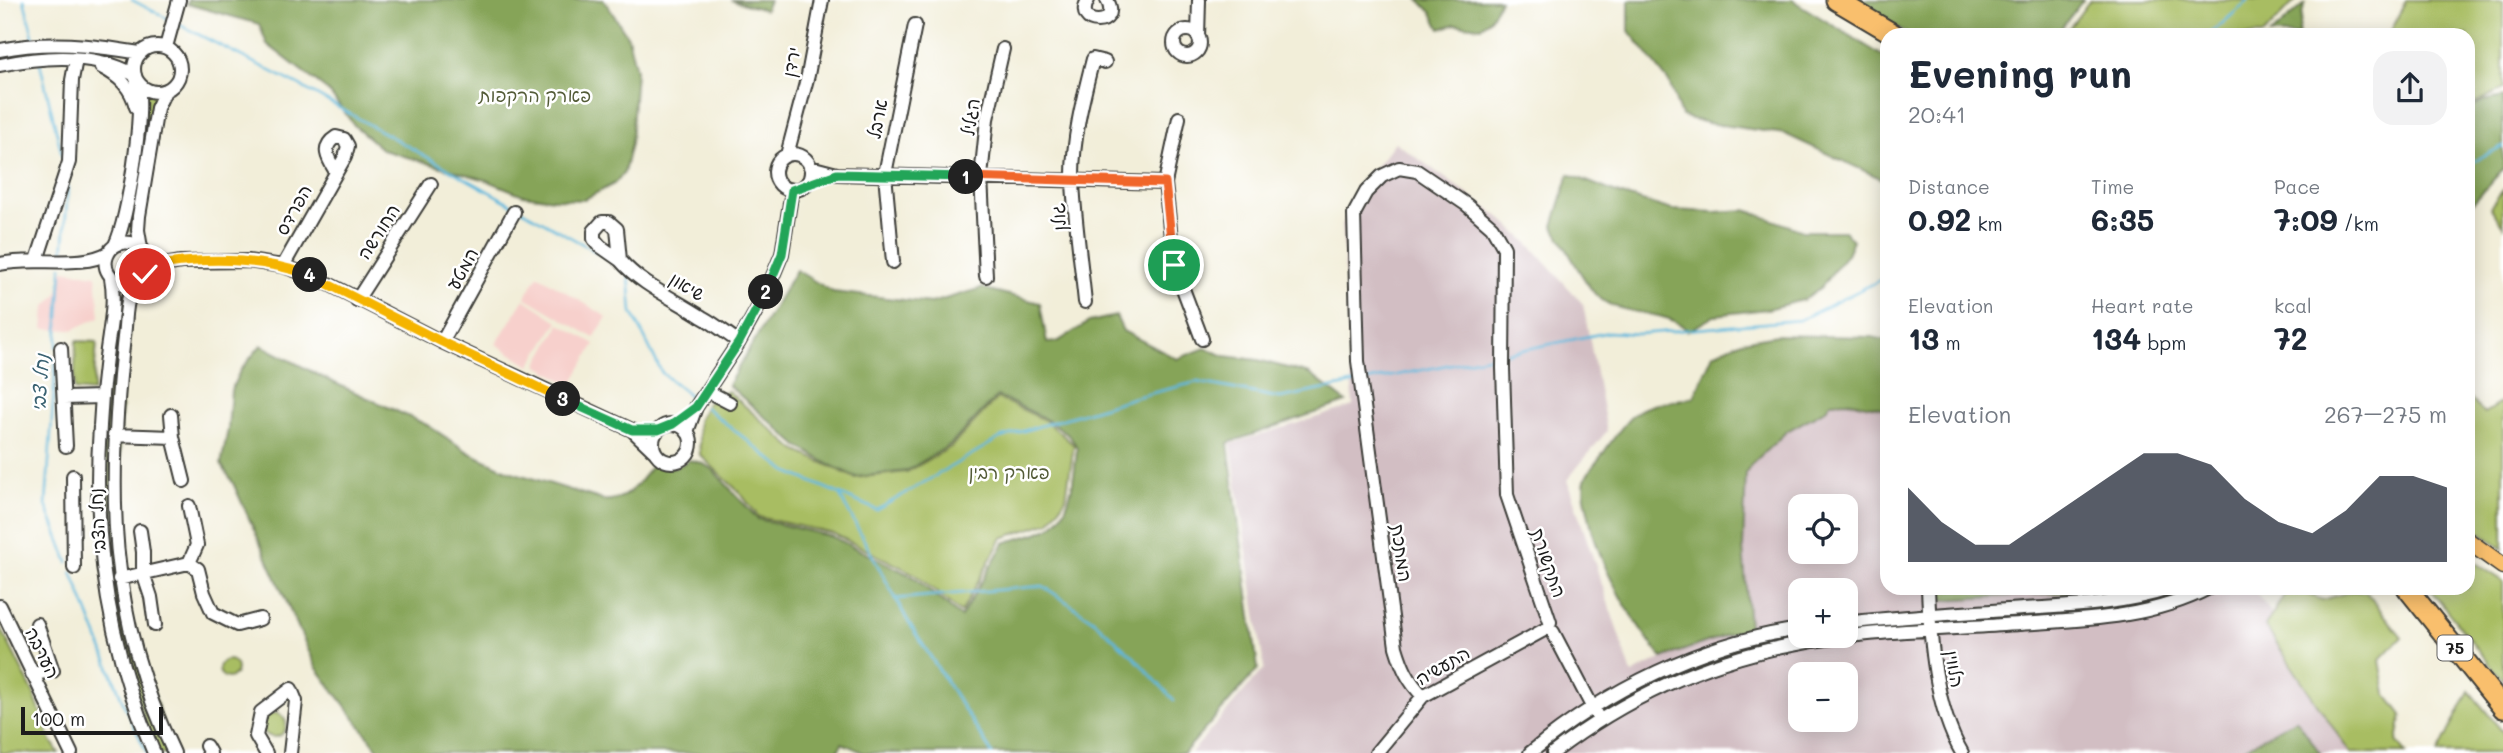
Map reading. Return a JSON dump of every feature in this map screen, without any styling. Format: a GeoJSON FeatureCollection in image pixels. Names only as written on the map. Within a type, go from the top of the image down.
{"type":"FeatureCollection","features":[{"type":"Feature","properties":{"kind":"highway"},"geometry":{"type":"LineString","coordinates":[[1836,0],[1883,28]]}},
{"type":"Feature","properties":{"kind":"highway","name":"75"},"geometry":{"type":"LineString","coordinates":[[2413,595],[2503,708]]}},
{"type":"Feature","properties":{"kind":"highway","name":"75"},"geometry":{"type":"LineString","coordinates":[[2423,595],[2503,696]]}},
{"type":"Feature","properties":{"kind":"main road"},"geometry":{"type":"LineString","coordinates":[[2475,546],[2503,566]]}},
{"type":"Feature","properties":{"kind":"street"},"geometry":{"type":"LineString","coordinates":[[166,47],[179,0]]}},
{"type":"Feature","properties":{"kind":"street","name":"ירדן"},"geometry":{"type":"LineString","coordinates":[[787,155],[795,130],[822,0]]}},
{"type":"Feature","properties":{"kind":"street"},"geometry":{"type":"LineString","coordinates":[[1088,0],[1085,12],[1088,18],[1094,21],[1107,17],[1110,10],[1108,1]]}},
{"type":"Feature","properties":{"kind":"street"},"geometry":{"type":"LineString","coordinates":[[1199,4],[1200,44],[1191,56],[1181,54],[1174,43],[1176,36],[1192,24],[1199,4]]}},
{"type":"Feature","properties":{"kind":"street","name":"ארבל"},"geometry":{"type":"LineString","coordinates":[[893,262],[885,174],[915,25]]}},
{"type":"Feature","properties":{"kind":"street"},"geometry":{"type":"LineString","coordinates":[[1185,30],[1198,37]]}},
{"type":"Feature","properties":{"kind":"street"},"geometry":{"type":"LineString","coordinates":[[0,50],[36,43],[53,43],[140,53]]}},
{"type":"Feature","properties":{"kind":"street"},"geometry":{"type":"LineString","coordinates":[[0,65],[37,58],[80,60],[123,68],[136,79],[147,91],[165,91],[173,86],[179,70],[177,57],[166,47],[151,46],[140,53],[134,66],[136,79],[141,101],[124,225],[106,265],[109,275]]}},
{"type":"Feature","properties":{"kind":"street","name":"הגליל"},"geometry":{"type":"LineString","coordinates":[[986,276],[981,177],[987,119],[1003,49]]}},
{"type":"Feature","properties":{"kind":"street","name":"גולן"},"geometry":{"type":"LineString","coordinates":[[1085,302],[1073,180],[1080,109],[1093,59],[1105,62]]}},
{"type":"Feature","properties":{"kind":"street"},"geometry":{"type":"LineString","coordinates":[[80,60],[113,73],[128,88],[135,103],[138,126]]}},
{"type":"Feature","properties":{"kind":"street"},"geometry":{"type":"LineString","coordinates":[[37,260],[69,162],[72,80],[80,60]]}},
{"type":"Feature","properties":{"kind":"street"},"geometry":{"type":"LineString","coordinates":[[141,278],[148,265],[138,230],[139,216],[157,108],[165,91]]}},
{"type":"Feature","properties":{"kind":"street"},"geometry":{"type":"LineString","coordinates":[[1179,118],[1165,183],[1174,265],[1202,339]]}},
{"type":"Feature","properties":{"kind":"street","name":"ירדן"},"geometry":{"type":"LineString","coordinates":[[795,130],[807,162]]}},
{"type":"Feature","properties":{"kind":"street"},"geometry":{"type":"LineString","coordinates":[[837,174],[795,154],[780,160],[774,172],[781,186],[792,190],[837,174],[1165,183]]}},
{"type":"Feature","properties":{"kind":"street"},"geometry":{"type":"LineString","coordinates":[[807,162],[811,176],[807,183]]}},
{"type":"Feature","properties":{"kind":"street","name":"המתכת"},"geometry":{"type":"LineString","coordinates":[[1423,696],[1412,686],[1403,670],[1396,647],[1362,408],[1358,361],[1354,214],[1366,192],[1382,176],[1399,168],[1417,171],[1467,205],[1492,227],[1504,248],[1507,495],[1513,516]]}},
{"type":"Feature","properties":{"kind":"street","name":"הפרדס"},"geometry":{"type":"LineString","coordinates":[[283,266],[336,172]]}},
{"type":"Feature","properties":{"kind":"street","name":"החורשה"},"geometry":{"type":"LineString","coordinates":[[357,300],[431,184]]}},
{"type":"Feature","properties":{"kind":"street"},"geometry":{"type":"LineString","coordinates":[[75,260],[123,284],[141,278],[158,266],[181,262],[236,260],[283,266],[317,278],[442,342],[632,430],[663,460],[676,462],[686,456],[691,445],[687,432],[696,407],[739,342],[765,295],[782,254],[792,190]]}},
{"type":"Feature","properties":{"kind":"street","name":"המטע"},"geometry":{"type":"LineString","coordinates":[[442,342],[514,212]]}},
{"type":"Feature","properties":{"kind":"street"},"geometry":{"type":"LineString","coordinates":[[0,264],[37,260],[90,261],[131,242],[156,258],[181,262]]}},
{"type":"Feature","properties":{"kind":"street","name":"שיאון"},"geometry":{"type":"LineString","coordinates":[[620,260],[649,285],[739,342]]}},
{"type":"Feature","properties":{"kind":"street","name":"נחל הצבי"},"geometry":{"type":"LineString","coordinates":[[109,275],[113,293],[98,459],[103,576],[132,700],[154,753]]}},
{"type":"Feature","properties":{"kind":"street","name":"נחל הצבי"},"geometry":{"type":"LineString","coordinates":[[141,278],[132,290],[128,303],[114,435],[114,505],[119,579],[138,661],[174,753]]}},
{"type":"Feature","properties":{"kind":"street"},"geometry":{"type":"LineString","coordinates":[[61,348],[66,446]]}},
{"type":"Feature","properties":{"kind":"street"},"geometry":{"type":"LineString","coordinates":[[707,391],[730,403]]}},
{"type":"Feature","properties":{"kind":"street"},"geometry":{"type":"LineString","coordinates":[[64,398],[102,397]]}},
{"type":"Feature","properties":{"kind":"street"},"geometry":{"type":"LineString","coordinates":[[632,430],[658,430],[673,424],[696,407]]}},
{"type":"Feature","properties":{"kind":"street"},"geometry":{"type":"LineString","coordinates":[[171,415],[173,437],[184,481]]}},
{"type":"Feature","properties":{"kind":"street"},"geometry":{"type":"LineString","coordinates":[[673,424],[687,432]]}},
{"type":"Feature","properties":{"kind":"street"},"geometry":{"type":"LineString","coordinates":[[655,452],[653,440],[658,430]]}},
{"type":"Feature","properties":{"kind":"street"},"geometry":{"type":"LineString","coordinates":[[114,435],[173,437]]}},
{"type":"Feature","properties":{"kind":"street"},"geometry":{"type":"LineString","coordinates":[[73,476],[75,568]]}},
{"type":"Feature","properties":{"kind":"street"},"geometry":{"type":"LineString","coordinates":[[189,506],[197,545],[189,562]]}},
{"type":"Feature","properties":{"kind":"street"},"geometry":{"type":"LineString","coordinates":[[74,517],[99,513]]}},
{"type":"Feature","properties":{"kind":"street","name":"התקשורת"},"geometry":{"type":"LineString","coordinates":[[1513,516],[1549,628],[1600,720]]}},
{"type":"Feature","properties":{"kind":"street"},"geometry":{"type":"LineString","coordinates":[[140,531],[144,552],[143,573],[156,625]]}},
{"type":"Feature","properties":{"kind":"street"},"geometry":{"type":"LineString","coordinates":[[119,579],[189,562]]}},
{"type":"Feature","properties":{"kind":"street"},"geometry":{"type":"LineString","coordinates":[[189,562],[198,569],[204,593],[214,614],[237,625],[260,620]]}},
{"type":"Feature","properties":{"kind":"street","name":"הלווין"},"geometry":{"type":"LineString","coordinates":[[1928,595],[1930,630],[1942,698],[1962,753]]}},
{"type":"Feature","properties":{"kind":"street"},"geometry":{"type":"LineString","coordinates":[[1858,622],[2089,605],[2151,595]]}},
{"type":"Feature","properties":{"kind":"street"},"geometry":{"type":"LineString","coordinates":[[1553,753],[1600,720],[1646,694],[1684,676],[1753,653],[1798,643],[2126,615],[2192,595]]}},
{"type":"Feature","properties":{"kind":"street","name":"הערבה"},"geometry":{"type":"LineString","coordinates":[[0,606],[71,753]]}},
{"type":"Feature","properties":{"kind":"street"},"geometry":{"type":"LineString","coordinates":[[32,674],[52,671],[37,624]]}},
{"type":"Feature","properties":{"kind":"street","name":"התעשיה"},"geometry":{"type":"LineString","coordinates":[[1376,753],[1423,696],[1549,628]]}},
{"type":"Feature","properties":{"kind":"street"},"geometry":{"type":"LineString","coordinates":[[1530,753],[1592,708],[1640,681],[1679,663],[1740,642],[1788,632]]}},
{"type":"Feature","properties":{"kind":"street"},"geometry":{"type":"LineString","coordinates":[[266,753],[256,736],[261,712],[291,689],[296,701],[290,753]]}},
{"type":"Feature","properties":{"kind":"shaded area"},"geometry":{"type":"Polygon","coordinates":[[[1395,142],[1501,218],[1532,247],[1583,304],[1607,431],[1567,480],[1632,674],[1733,621],[1735,465],[1803,406],[1880,388],[1880,595],[2257,595],[2292,639],[2367,753],[1191,753],[1264,668],[1231,444],[1353,406],[1342,226],[1353,197],[1395,142]]]}},
{"type":"Feature","properties":{"kind":"shaded area"},"geometry":{"type":"Polygon","coordinates":[[[64,270],[96,275],[100,317],[72,330],[43,329],[45,307],[57,295],[64,270]]]}},
{"type":"Feature","properties":{"kind":"shaded area"},"geometry":{"type":"Polygon","coordinates":[[[538,275],[607,317],[594,338],[525,297],[538,275]]]}},
{"type":"Feature","properties":{"kind":"shaded area"},"geometry":{"type":"Polygon","coordinates":[[[524,299],[558,321],[530,366],[496,344],[524,299]]]}},
{"type":"Feature","properties":{"kind":"shaded area"},"geometry":{"type":"Polygon","coordinates":[[[560,324],[595,344],[571,385],[537,365],[560,324]]]}},
{"type":"Feature","properties":{"kind":"green space","name":"פארק הרקפות"},"geometry":{"type":"Polygon","coordinates":[[[188,0],[604,0],[628,37],[636,70],[631,143],[624,173],[614,184],[583,200],[554,199],[523,195],[486,180],[383,150],[354,125],[328,91],[267,44],[259,24],[187,4],[188,0]]]}},
{"type":"Feature","properties":{"kind":"green space"},"geometry":{"type":"Polygon","coordinates":[[[731,0],[769,0],[765,10],[731,0]]]}},
{"type":"Feature","properties":{"kind":"green space"},"geometry":{"type":"Polygon","coordinates":[[[1419,0],[1500,0],[1490,19],[1481,27],[1455,24],[1440,29],[1432,13],[1419,0]]]}},
{"type":"Feature","properties":{"kind":"green space"},"geometry":{"type":"Polygon","coordinates":[[[1629,0],[1792,0],[1880,54],[1880,178],[1785,134],[1707,123],[1681,116],[1669,82],[1629,31],[1629,0]]]}},
{"type":"Feature","properties":{"kind":"green space"},"geometry":{"type":"Polygon","coordinates":[[[1852,0],[2083,0],[2061,28],[1898,28],[1852,0]]]}},
{"type":"Feature","properties":{"kind":"green space"},"geometry":{"type":"Polygon","coordinates":[[[2090,0],[2296,0],[2270,28],[2069,28],[2090,0]]]}},
{"type":"Feature","properties":{"kind":"green space"},"geometry":{"type":"Polygon","coordinates":[[[2406,0],[2503,0],[2503,89],[2475,103],[2475,28],[2392,28],[2406,0]]]}},
{"type":"Feature","properties":{"kind":"green space"},"geometry":{"type":"Polygon","coordinates":[[[2306,3],[2299,28],[2278,28],[2306,3]]]}},
{"type":"Feature","properties":{"kind":"green space"},"geometry":{"type":"Polygon","coordinates":[[[144,90],[158,92],[148,126],[134,231],[127,232],[138,156],[144,90]]]}},
{"type":"Feature","properties":{"kind":"green space"},"geometry":{"type":"Polygon","coordinates":[[[2503,97],[2503,169],[2475,200],[2475,105],[2503,97]]]}},
{"type":"Feature","properties":{"kind":"green space"},"geometry":{"type":"Polygon","coordinates":[[[1569,174],[1619,194],[1672,210],[1746,210],[1803,231],[1844,231],[1853,240],[1847,254],[1821,287],[1803,300],[1767,309],[1716,315],[1688,331],[1668,319],[1607,303],[1592,290],[1553,226],[1569,174]]]}},
{"type":"Feature","properties":{"kind":"green space"},"geometry":{"type":"Polygon","coordinates":[[[2503,190],[2503,226],[2490,207],[2503,190]]]}},
{"type":"Feature","properties":{"kind":"green space"},"geometry":{"type":"Polygon","coordinates":[[[796,270],[833,292],[931,303],[982,288],[1040,303],[1047,343],[1057,342],[1089,322],[1116,316],[1123,331],[1177,359],[1205,348],[1225,356],[1258,360],[1310,374],[1346,402],[1228,443],[1258,669],[1184,753],[864,753],[842,743],[837,753],[381,753],[316,667],[233,483],[221,464],[228,429],[231,390],[240,371],[261,345],[326,379],[427,425],[470,453],[509,471],[603,500],[620,498],[626,494],[653,465],[676,467],[690,460],[702,463],[713,470],[758,519],[833,537],[912,576],[961,617],[1004,543],[1047,529],[1056,522],[1071,493],[1077,449],[1073,441],[1055,425],[997,396],[950,445],[906,471],[856,477],[798,446],[728,385],[796,270]]]}},
{"type":"Feature","properties":{"kind":"green space"},"geometry":{"type":"Polygon","coordinates":[[[117,289],[128,293],[124,310],[117,573],[172,753],[156,753],[118,640],[99,482],[117,289]]]}},
{"type":"Feature","properties":{"kind":"green space"},"geometry":{"type":"Polygon","coordinates":[[[1777,335],[1880,339],[1880,408],[1847,401],[1831,402],[1825,410],[1787,431],[1752,464],[1746,473],[1743,547],[1749,627],[1662,658],[1616,590],[1607,571],[1593,533],[1585,496],[1585,480],[1628,419],[1657,404],[1694,397],[1713,354],[1742,341],[1777,335]]]}},
{"type":"Feature","properties":{"kind":"green space"},"geometry":{"type":"Polygon","coordinates":[[[76,341],[97,342],[93,392],[74,390],[76,341]]]}},
{"type":"Feature","properties":{"kind":"green space","name":"פארק רבין"},"geometry":{"type":"Polygon","coordinates":[[[728,391],[795,450],[855,478],[907,472],[951,447],[997,398],[1045,420],[1074,445],[1066,498],[1050,522],[1002,538],[961,613],[913,573],[834,534],[759,517],[740,493],[700,455],[698,421],[707,403],[728,391]]]}},
{"type":"Feature","properties":{"kind":"green space"},"geometry":{"type":"Polygon","coordinates":[[[2503,401],[2503,549],[2475,528],[2475,404],[2484,413],[2503,401]]]}},
{"type":"Feature","properties":{"kind":"green space"},"geometry":{"type":"Polygon","coordinates":[[[2475,563],[2503,581],[2503,681],[2435,595],[2475,595],[2475,563]]]}},
{"type":"Feature","properties":{"kind":"green space"},"geometry":{"type":"Polygon","coordinates":[[[1941,595],[2028,595],[1941,600],[1941,595]]]}},
{"type":"Feature","properties":{"kind":"green space"},"geometry":{"type":"Polygon","coordinates":[[[2284,595],[2310,595],[2322,600],[2339,595],[2368,595],[2402,637],[2380,660],[2386,694],[2402,715],[2397,741],[2406,753],[2350,753],[2265,626],[2284,595]]]}},
{"type":"Feature","properties":{"kind":"green space"},"geometry":{"type":"Polygon","coordinates":[[[0,626],[33,692],[50,739],[59,753],[0,753],[0,626]]]}},
{"type":"Feature","properties":{"kind":"green space"},"geometry":{"type":"Polygon","coordinates":[[[224,660],[232,660],[237,669],[235,676],[224,678],[219,673],[219,665],[224,660]]]}},
{"type":"Feature","properties":{"kind":"green space"},"geometry":{"type":"Polygon","coordinates":[[[2469,691],[2503,732],[2503,753],[2438,753],[2469,691]]]}},
{"type":"Feature","properties":{"kind":"green space"},"geometry":{"type":"Polygon","coordinates":[[[274,713],[282,717],[286,725],[282,733],[274,737],[266,733],[262,725],[266,717],[274,713]]]}},
{"type":"Feature","properties":{"kind":"green space"},"geometry":{"type":"Polygon","coordinates":[[[2296,719],[2320,753],[2236,753],[2296,719]]]}},
{"type":"Feature","properties":{"kind":"waterway","name":"נחל צבי"},"geometry":{"type":"LineString","coordinates":[[24,0],[34,40]]}},
{"type":"Feature","properties":{"kind":"waterway"},"geometry":{"type":"LineString","coordinates":[[132,0],[170,20]]}},
{"type":"Feature","properties":{"kind":"waterway"},"geometry":{"type":"LineString","coordinates":[[2217,28],[2249,0]]}},
{"type":"Feature","properties":{"kind":"waterway"},"geometry":{"type":"LineString","coordinates":[[176,23],[302,87],[604,256]]}},
{"type":"Feature","properties":{"kind":"waterway","name":"נחל צבי"},"geometry":{"type":"LineString","coordinates":[[40,63],[63,159]]}},
{"type":"Feature","properties":{"kind":"waterway"},"geometry":{"type":"LineString","coordinates":[[2475,160],[2503,146]]}},
{"type":"Feature","properties":{"kind":"waterway","name":"נחל צבי"},"geometry":{"type":"LineString","coordinates":[[63,256],[68,186]]}},
{"type":"Feature","properties":{"kind":"waterway","name":"נחל צבי"},"geometry":{"type":"LineString","coordinates":[[57,347],[62,266]]}},
{"type":"Feature","properties":{"kind":"waterway"},"geometry":{"type":"LineString","coordinates":[[629,276],[632,312],[662,373],[693,398]]}},
{"type":"Feature","properties":{"kind":"waterway"},"geometry":{"type":"LineString","coordinates":[[1507,353],[1609,332],[1639,334],[1800,320],[1880,280]]}},
{"type":"Feature","properties":{"kind":"waterway"},"geometry":{"type":"LineString","coordinates":[[1367,381],[1497,355]]}},
{"type":"Feature","properties":{"kind":"waterway","name":"נחל צבי"},"geometry":{"type":"LineString","coordinates":[[56,360],[46,505],[68,562]]}},
{"type":"Feature","properties":{"kind":"waterway"},"geometry":{"type":"LineString","coordinates":[[705,407],[786,471],[877,510],[1000,438],[1136,397],[1197,382],[1280,398],[1357,383]]}},
{"type":"Feature","properties":{"kind":"waterway"},"geometry":{"type":"LineString","coordinates":[[839,494],[909,623],[992,753]]}},
{"type":"Feature","properties":{"kind":"waterway","name":"נחל צבי"},"geometry":{"type":"LineString","coordinates":[[72,572],[125,707],[147,753]]}},
{"type":"Feature","properties":{"kind":"waterway"},"geometry":{"type":"LineString","coordinates":[[895,599],[1043,586],[1092,619],[1133,656],[1174,700]]}},
{"type":"Feature","properties":{"kind":"route"},"geometry":{"type":"LineString","coordinates":[[145,274],[158,266],[181,262],[225,260],[283,266],[317,278],[442,342],[632,430],[658,430],[673,424],[696,407],[739,342],[765,295],[782,254],[792,190],[804,187],[807,183],[837,174],[885,174],[1165,183],[1174,265]]}}]}
